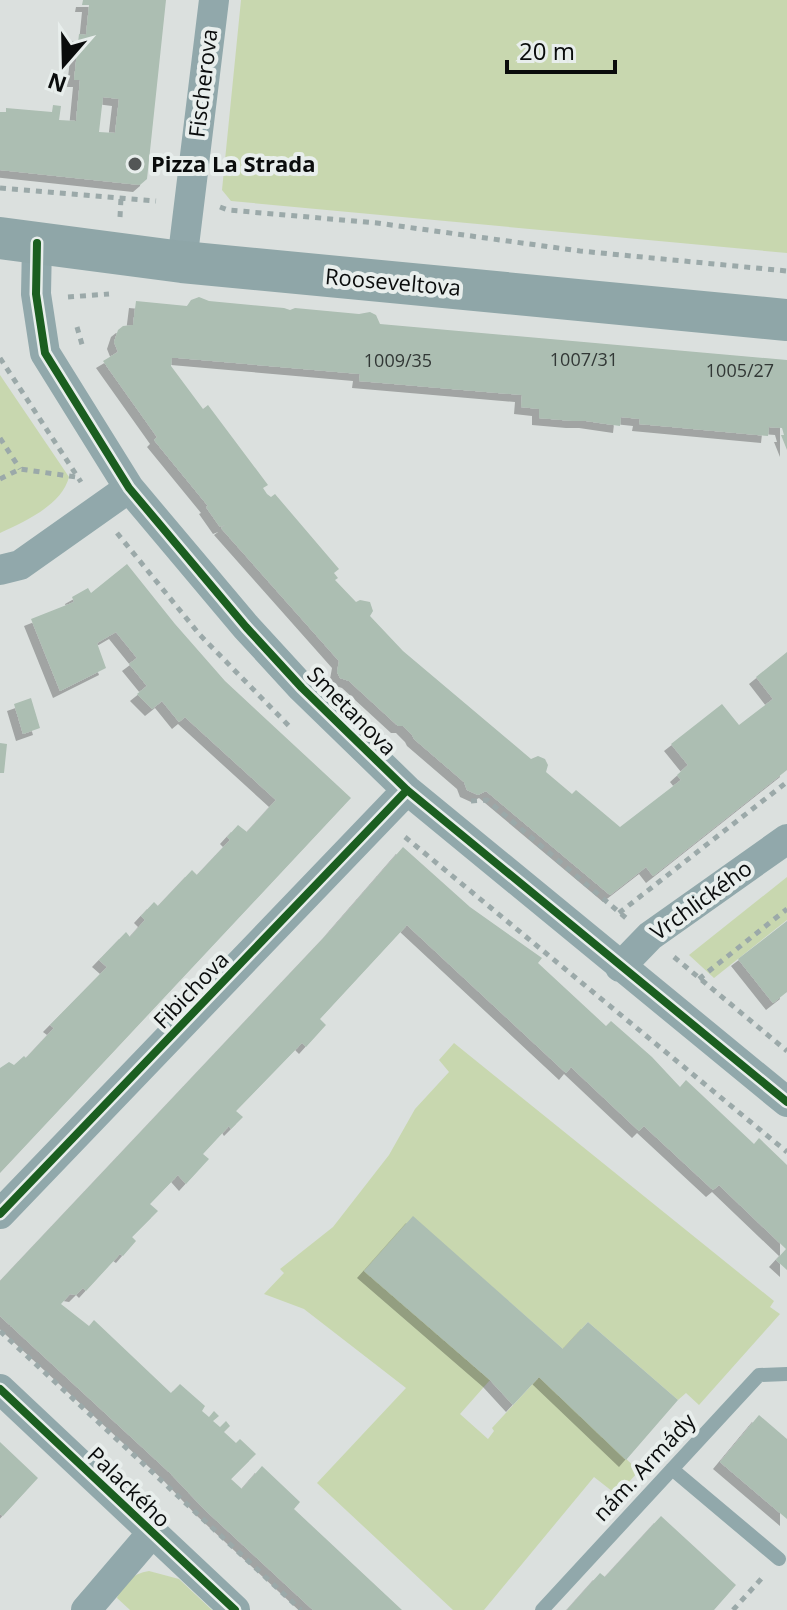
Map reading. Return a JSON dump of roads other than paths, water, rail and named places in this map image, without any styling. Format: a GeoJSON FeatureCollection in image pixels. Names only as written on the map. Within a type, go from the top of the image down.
{"type":"FeatureCollection","features":[{"type":"Feature","properties":{"kind":"main road","name":"Rooseveltova"},"geometry":{"type":"LineString","coordinates":[[19,240],[182,262],[787,320]]}},
{"type":"Feature","properties":{"kind":"street","name":"Fischerova"},"geometry":{"type":"LineString","coordinates":[[182,262],[214,0]]}},
{"type":"Feature","properties":{"kind":"street","name":"Smetanova"},"geometry":{"type":"LineString","coordinates":[[19,240],[36,294],[45,353],[129,488],[246,627],[302,688],[407,790],[787,1102]]}},
{"type":"Feature","properties":{"kind":"street"},"geometry":{"type":"LineString","coordinates":[[0,570],[20,565],[129,488]]}},
{"type":"Feature","properties":{"kind":"street","name":"Fibichova"},"geometry":{"type":"LineString","coordinates":[[0,1214],[407,790]]}},
{"type":"Feature","properties":{"kind":"street","name":"Vrchlického"},"geometry":{"type":"LineString","coordinates":[[620,967],[650,936],[787,839]]}},
{"type":"Feature","properties":{"kind":"street","name":"Palackého"},"geometry":{"type":"LineString","coordinates":[[0,1389],[235,1610]]}},
{"type":"Feature","properties":{"kind":"street","name":"Palackého"},"geometry":{"type":"LineString","coordinates":[[86,1610],[151,1534]]}},
{"type":"Feature","properties":{"kind":"lane","name":"nám. Armády"},"geometry":{"type":"LineString","coordinates":[[542,1610],[759,1375],[787,1374]]}},
{"type":"Feature","properties":{"kind":"lane"},"geometry":{"type":"LineString","coordinates":[[672,1469],[779,1559]]}},
{"type":"Feature","properties":{"kind":"place","name":"Pizza La Strada"},"geometry":{"type":"Point","coordinates":[135,164]}}]}
